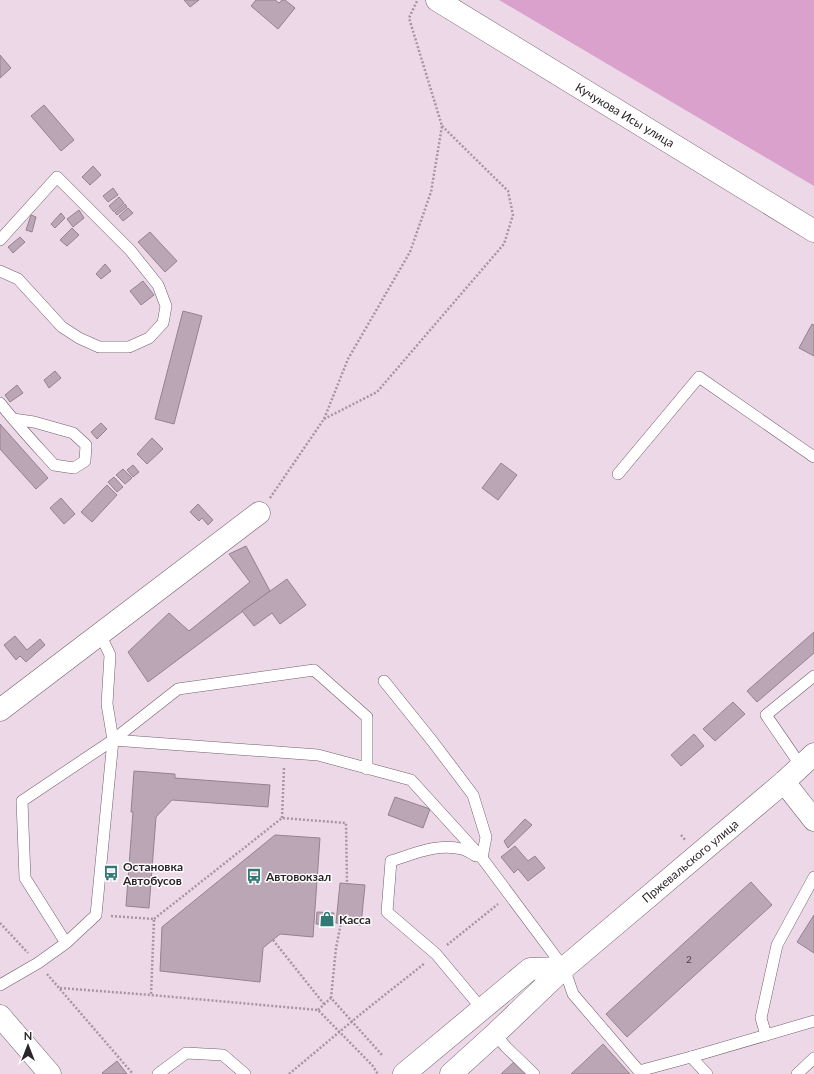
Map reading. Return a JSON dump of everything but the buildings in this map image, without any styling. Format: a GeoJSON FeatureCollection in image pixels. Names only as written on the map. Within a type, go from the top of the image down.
{"type":"FeatureCollection","features":[{"type":"Feature","properties":{"kind":"main road","name":"Кучукова Исы улица"},"geometry":{"type":"LineString","coordinates":[[437,0],[814,231]]}},
{"type":"Feature","properties":{"kind":"main road"},"geometry":{"type":"LineString","coordinates":[[0,710],[259,514]]}},
{"type":"Feature","properties":{"kind":"main road","name":"Пржевальского улица"},"geometry":{"type":"LineString","coordinates":[[451,1074],[564,968],[784,782],[807,760]]}},
{"type":"Feature","properties":{"kind":"main road"},"geometry":{"type":"LineString","coordinates":[[784,782],[814,820]]}},
{"type":"Feature","properties":{"kind":"main road"},"geometry":{"type":"LineString","coordinates":[[404,1074],[530,969],[564,968]]}},
{"type":"Feature","properties":{"kind":"main road"},"geometry":{"type":"LineString","coordinates":[[0,1016],[50,1074]]}},
{"type":"Feature","properties":{"kind":"lane"},"geometry":{"type":"LineString","coordinates":[[0,240],[57,177],[130,250],[158,285],[166,306],[163,324],[149,338],[128,347],[99,347],[78,338],[62,327],[18,279],[0,271]]}},
{"type":"Feature","properties":{"kind":"lane"},"geometry":{"type":"LineString","coordinates":[[618,474],[699,377],[814,457]]}},
{"type":"Feature","properties":{"kind":"lane"},"geometry":{"type":"LineString","coordinates":[[0,403],[13,419],[54,465],[74,468],[85,461],[86,445],[73,433],[34,422],[13,419]]}},
{"type":"Feature","properties":{"kind":"lane"},"geometry":{"type":"LineString","coordinates":[[0,985],[38,963],[66,943],[96,915],[113,740],[107,704],[110,655],[100,634]]}},
{"type":"Feature","properties":{"kind":"lane"},"geometry":{"type":"LineString","coordinates":[[66,943],[25,878],[22,801],[113,740],[178,690],[314,670],[366,717],[367,769]]}},
{"type":"Feature","properties":{"kind":"lane"},"geometry":{"type":"LineString","coordinates":[[807,760],[766,715],[814,676]]}},
{"type":"Feature","properties":{"kind":"lane"},"geometry":{"type":"LineString","coordinates":[[384,681],[433,742],[473,796],[486,837],[482,858]]}},
{"type":"Feature","properties":{"kind":"lane"},"geometry":{"type":"LineString","coordinates":[[113,740],[318,755],[411,780],[482,858],[564,968],[573,994],[639,1071],[814,1021]]}},
{"type":"Feature","properties":{"kind":"lane"},"geometry":{"type":"LineString","coordinates":[[482,858],[462,849],[444,846],[432,848],[391,862],[387,912],[436,954],[482,1009]]}},
{"type":"Feature","properties":{"kind":"lane"},"geometry":{"type":"LineString","coordinates":[[766,1035],[761,1018],[778,945],[814,877]]}},
{"type":"Feature","properties":{"kind":"lane"},"geometry":{"type":"LineString","coordinates":[[495,1034],[534,1074]]}},
{"type":"Feature","properties":{"kind":"lane"},"geometry":{"type":"LineString","coordinates":[[158,1074],[186,1053],[223,1055],[245,1074]]}},
{"type":"Feature","properties":{"kind":"lane"},"geometry":{"type":"LineString","coordinates":[[691,1057],[707,1074]]}},
{"type":"Feature","properties":{"kind":"lane"},"geometry":{"type":"LineString","coordinates":[[797,1074],[814,1058]]}},
{"type":"Feature","properties":{"kind":"path"},"geometry":{"type":"LineString","coordinates":[[259,514],[324,419],[348,359],[410,252],[431,192],[442,126],[409,18],[418,0]]}},
{"type":"Feature","properties":{"kind":"path"},"geometry":{"type":"LineString","coordinates":[[324,419],[377,392],[504,244],[513,215],[508,191],[442,126]]}},
{"type":"Feature","properties":{"kind":"path"},"geometry":{"type":"LineString","coordinates":[[282,818],[284,753]]}},
{"type":"Feature","properties":{"kind":"path"},"geometry":{"type":"LineString","coordinates":[[96,915],[154,919],[282,818],[346,823],[347,883]]}},
{"type":"Feature","properties":{"kind":"path"},"geometry":{"type":"LineString","coordinates":[[436,954],[510,895]]}},
{"type":"Feature","properties":{"kind":"path"},"geometry":{"type":"LineString","coordinates":[[151,995],[154,919]]}},
{"type":"Feature","properties":{"kind":"path"},"geometry":{"type":"LineString","coordinates":[[0,923],[38,963],[133,1074]]}},
{"type":"Feature","properties":{"kind":"path"},"geometry":{"type":"LineString","coordinates":[[318,1010],[331,998],[336,948],[341,923]]}},
{"type":"Feature","properties":{"kind":"path"},"geometry":{"type":"LineString","coordinates":[[273,940],[324,1004]]}},
{"type":"Feature","properties":{"kind":"path"},"geometry":{"type":"LineString","coordinates":[[289,1074],[421,966]]}},
{"type":"Feature","properties":{"kind":"path"},"geometry":{"type":"LineString","coordinates":[[60,988],[318,1010],[372,1065],[378,1074]]}},
{"type":"Feature","properties":{"kind":"path"},"geometry":{"type":"LineString","coordinates":[[331,998],[382,1055]]}},
{"type":"Feature","properties":{"kind":"shaded area"},"geometry":{"type":"Polygon","coordinates":[[[499,0],[814,0],[814,186],[499,0]]]}},
{"type":"Feature","properties":{"kind":"place","name":"Остановка Автобусов"},"geometry":{"type":"Point","coordinates":[111,873]}},
{"type":"Feature","properties":{"kind":"place","name":"Автовокзал"},"geometry":{"type":"Point","coordinates":[254,876]}},
{"type":"Feature","properties":{"kind":"place","name":"Касса"},"geometry":{"type":"Point","coordinates":[327,919]}}]}
